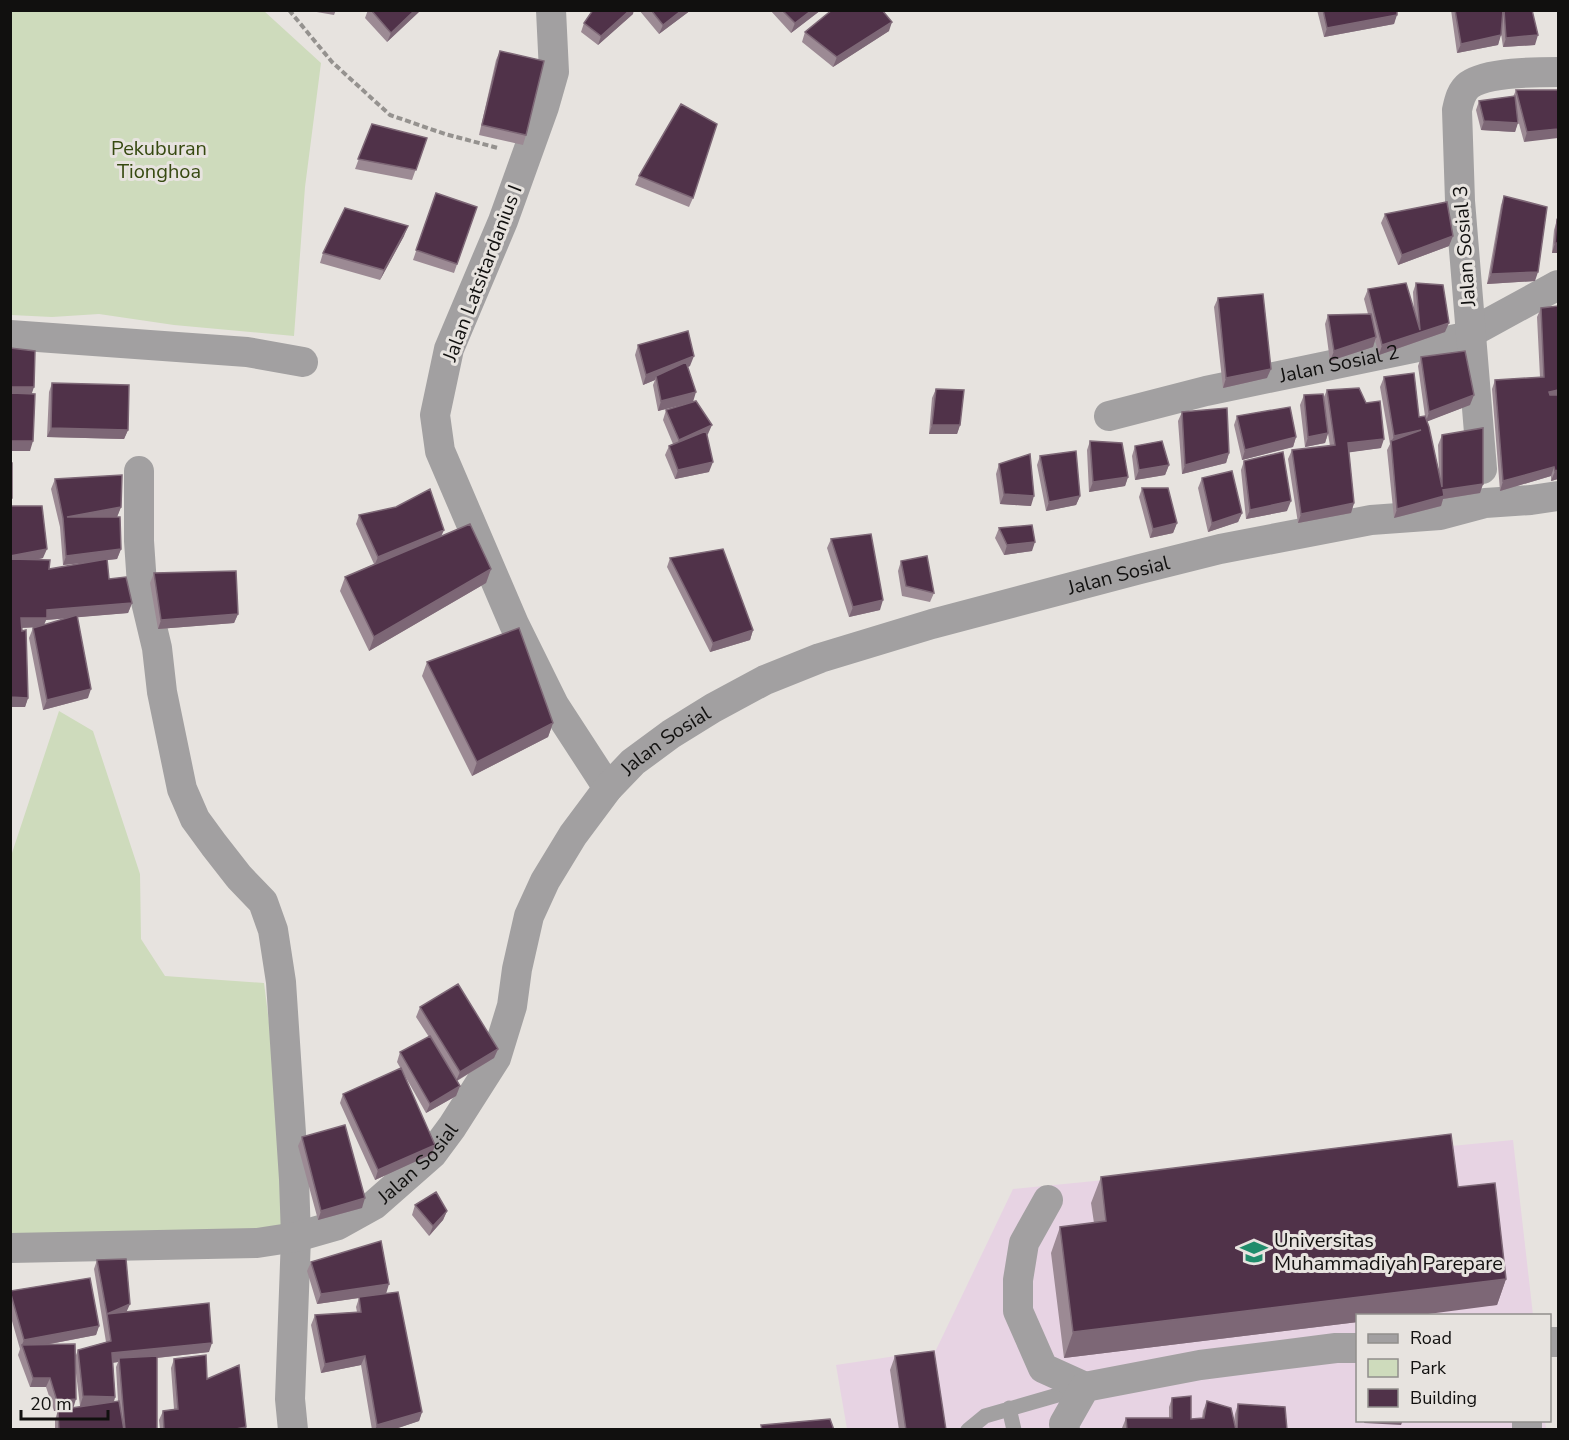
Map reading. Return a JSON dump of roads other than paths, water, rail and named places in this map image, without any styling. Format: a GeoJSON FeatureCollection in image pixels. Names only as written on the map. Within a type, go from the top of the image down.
{"type":"FeatureCollection","features":[{"type":"Feature","properties":{"kind":"street","name":"Jalan Latsitardanius I"},"geometry":{"type":"LineString","coordinates":[[551,10],[554,72],[528,156],[449,349],[435,415],[440,451],[514,624],[554,705],[608,788]]}},
{"type":"Feature","properties":{"kind":"street","name":"Jalan Sosial 3"},"geometry":{"type":"LineString","coordinates":[[1485,503],[1460,201],[1457,110],[1459,98],[1467,86],[1481,79],[1533,72],[1558,72]]}},
{"type":"Feature","properties":{"kind":"street","name":"Jalan Sosial 2"},"geometry":{"type":"LineString","coordinates":[[1109,416],[1206,391],[1461,338],[1558,285]]}},
{"type":"Feature","properties":{"kind":"street"},"geometry":{"type":"LineString","coordinates":[[10,335],[247,352],[303,362]]}},
{"type":"Feature","properties":{"kind":"street"},"geometry":{"type":"LineString","coordinates":[[139,471],[139,541],[142,585],[157,648],[162,692],[182,789],[195,819],[239,876],[263,902],[273,930],[281,982],[296,1237],[290,1399],[293,1430]]}},
{"type":"Feature","properties":{"kind":"street","name":"Jalan Sosial"},"geometry":{"type":"LineString","coordinates":[[10,1248],[257,1243],[296,1237],[339,1225],[374,1205],[432,1154],[496,1058],[512,1006],[517,969],[529,916],[545,881],[573,835],[608,788],[643,755],[671,734],[765,680],[819,658],[982,611],[1220,549],[1371,520],[1440,515],[1485,503],[1558,496]]}},
{"type":"Feature","properties":{"kind":"street"},"geometry":{"type":"LineString","coordinates":[[1048,1200],[1024,1244],[1018,1280],[1018,1311],[1043,1368],[1085,1388],[1200,1365],[1336,1348],[1356,1348]]}},
{"type":"Feature","properties":{"kind":"street"},"geometry":{"type":"LineString","coordinates":[[1065,1430],[1064,1424],[1085,1388]]}},
{"type":"Feature","properties":{"kind":"lane"},"geometry":{"type":"LineString","coordinates":[[968,1430],[985,1416],[1085,1388]]}},
{"type":"Feature","properties":{"kind":"lane"},"geometry":{"type":"LineString","coordinates":[[1009,1408],[1014,1430]]}},
{"type":"Feature","properties":{"kind":"place","name":"Universitas Muhammadiyah Parepare"},"geometry":{"type":"Point","coordinates":[1254,1252]}},
{"type":"Feature","properties":{"kind":"park label","name":"Pekuburan Tionghoa"},"geometry":{"type":"Point","coordinates":[159,160]}}]}
